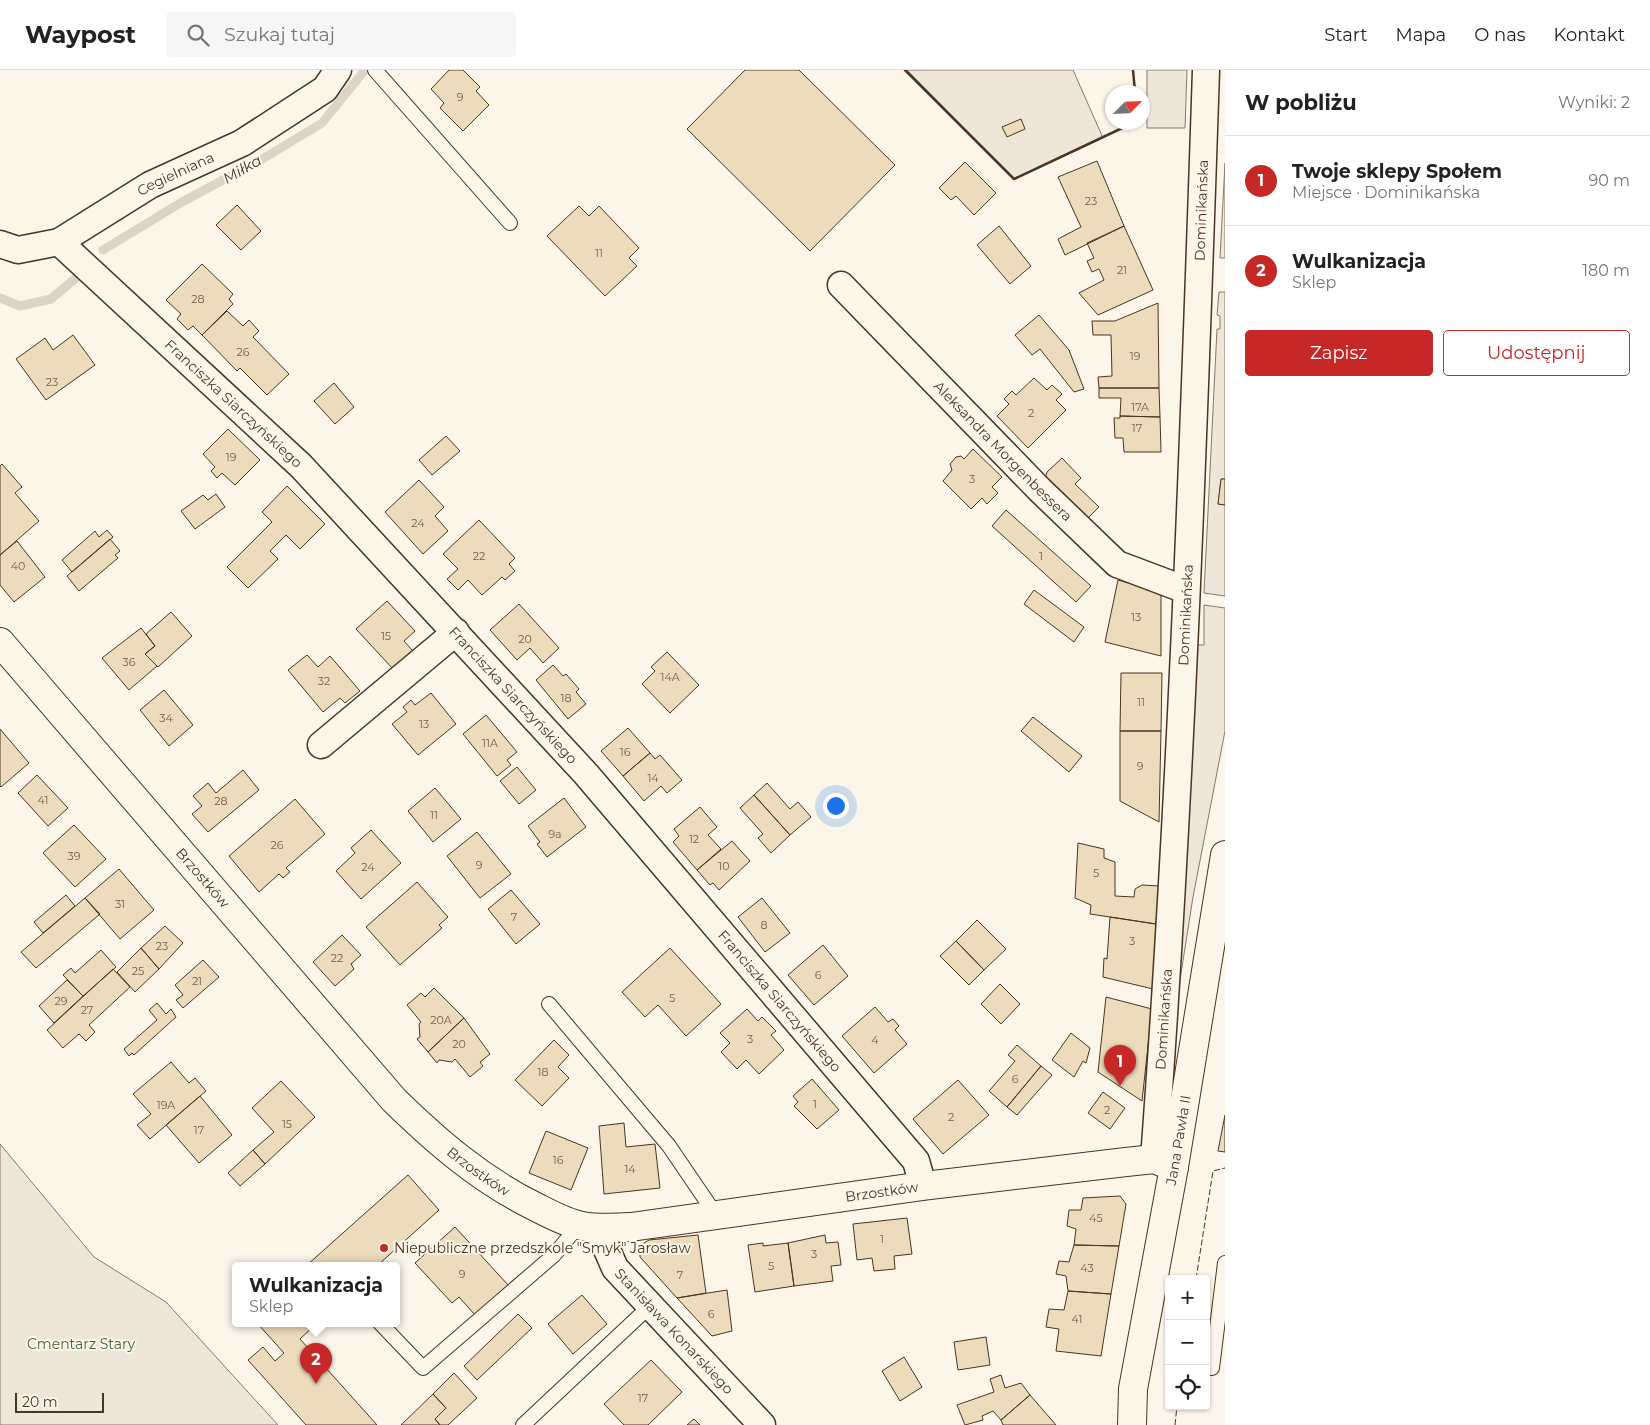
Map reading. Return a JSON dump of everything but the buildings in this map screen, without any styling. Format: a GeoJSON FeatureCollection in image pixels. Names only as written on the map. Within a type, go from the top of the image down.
{"type":"FeatureCollection","features":[{"type":"Feature","properties":{"kind":"street","name":"Cegielniana"},"geometry":{"type":"LineString","coordinates":[[0,244],[18,250],[59,242],[150,185],[242,143],[326,89],[338,70]]}},
{"type":"Feature","properties":{"kind":"street","name":"Dominikańska"},"geometry":{"type":"LineString","coordinates":[[1164,1163],[1168,975],[1186,590],[1206,70]]}},
{"type":"Feature","properties":{"kind":"street","name":"Franciszka Siarczyńskiego"},"geometry":{"type":"LineString","coordinates":[[59,242],[301,466],[586,774],[916,1160],[923,1186]]}},
{"type":"Feature","properties":{"kind":"street","name":"Aleksandra Morgenbessera"},"geometry":{"type":"LineString","coordinates":[[841,285],[1040,490],[1118,564],[1186,590]]}},
{"type":"Feature","properties":{"kind":"street"},"geometry":{"type":"LineString","coordinates":[[321,745],[456,632]]}},
{"type":"Feature","properties":{"kind":"street","name":"Brzostków"},"geometry":{"type":"LineString","coordinates":[[0,642],[394,1100],[430,1136],[473,1171],[518,1198],[589,1227],[631,1227],[923,1186],[1164,1163]]}},
{"type":"Feature","properties":{"kind":"street","name":"Jana Pawła II"},"geometry":{"type":"LineString","coordinates":[[1132,1425],[1133,1389],[1164,1163],[1224,862]]}},
{"type":"Feature","properties":{"kind":"street","name":"Stanisława Konarskiego"},"geometry":{"type":"LineString","coordinates":[[589,1227],[615,1268],[762,1425]]}},
{"type":"Feature","properties":{"kind":"lane"},"geometry":{"type":"LineString","coordinates":[[377,72],[510,223]]}},
{"type":"Feature","properties":{"kind":"lane"},"geometry":{"type":"LineString","coordinates":[[549,1004],[669,1146],[716,1215]]}},
{"type":"Feature","properties":{"kind":"lane"},"geometry":{"type":"LineString","coordinates":[[384,1327],[423,1368],[589,1227]]}},
{"type":"Feature","properties":{"kind":"lane"},"geometry":{"type":"LineString","coordinates":[[1212,1368],[1225,1263]]}},
{"type":"Feature","properties":{"kind":"lane"},"geometry":{"type":"LineString","coordinates":[[523,1425],[650,1306]]}},
{"type":"Feature","properties":{"kind":"green space"},"geometry":{"type":"Polygon","coordinates":[[[907,70],[1073,70],[1103,138],[1014,179],[907,70]]]}},
{"type":"Feature","properties":{"kind":"green space"},"geometry":{"type":"Polygon","coordinates":[[[1225,163],[1225,258],[1220,258],[1225,163]]]}},
{"type":"Feature","properties":{"kind":"green space"},"geometry":{"type":"Polygon","coordinates":[[[1219,292],[1225,292],[1225,479],[1221,479],[1218,504],[1225,505],[1225,596],[1204,593],[1217,329],[1220,329],[1220,316],[1217,315],[1219,292]]]}},
{"type":"Feature","properties":{"kind":"green space"},"geometry":{"type":"Polygon","coordinates":[[[1204,605],[1225,608],[1225,731],[1193,897],[1167,1063],[1186,854],[1193,750],[1197,645],[1204,645],[1204,605]]]}},
{"type":"Feature","properties":{"kind":"green space","name":"Cmentarz Stary"},"geometry":{"type":"Polygon","coordinates":[[[0,1144],[94,1257],[166,1302],[278,1425],[0,1425],[0,1144]]]}},
{"type":"Feature","properties":{"kind":"shaded area"},"geometry":{"type":"Polygon","coordinates":[[[1147,70],[1187,70],[1185,128],[1150,128],[1150,85],[1147,85],[1147,70]]]}},
{"type":"Feature","properties":{"kind":"waterway","name":"Miłka"},"geometry":{"type":"LineString","coordinates":[[103,250],[182,202],[264,158],[322,123],[365,70]]}},
{"type":"Feature","properties":{"kind":"waterway","name":"Miłka"},"geometry":{"type":"LineString","coordinates":[[0,298],[20,306],[51,299],[83,272]]}},
{"type":"Feature","properties":{"kind":"fence"},"geometry":{"type":"LineString","coordinates":[[1197,1275],[1213,1171],[1225,1168]]}},
{"type":"Feature","properties":{"kind":"fence"},"geometry":{"type":"LineString","coordinates":[[1175,1425],[1177,1410]]}},
{"type":"Feature","properties":{"kind":"wall"},"geometry":{"type":"LineString","coordinates":[[905,70],[1014,179],[1118,130]]}},
{"type":"Feature","properties":{"kind":"wall"},"geometry":{"type":"LineString","coordinates":[[1133,70],[1134,85]]}},
{"type":"Feature","properties":{"kind":"place","name":"Twoje sklepy Społem"},"geometry":{"type":"Point","coordinates":[1120,1086]}},
{"type":"Feature","properties":{"kind":"place","name":"Niepubliczne przedszkole \"Smyk\" Jarosław"},"geometry":{"type":"Point","coordinates":[384,1248]}},
{"type":"Feature","properties":{"kind":"place","name":"Wulkanizacja"},"geometry":{"type":"Point","coordinates":[316,1384]}}]}
